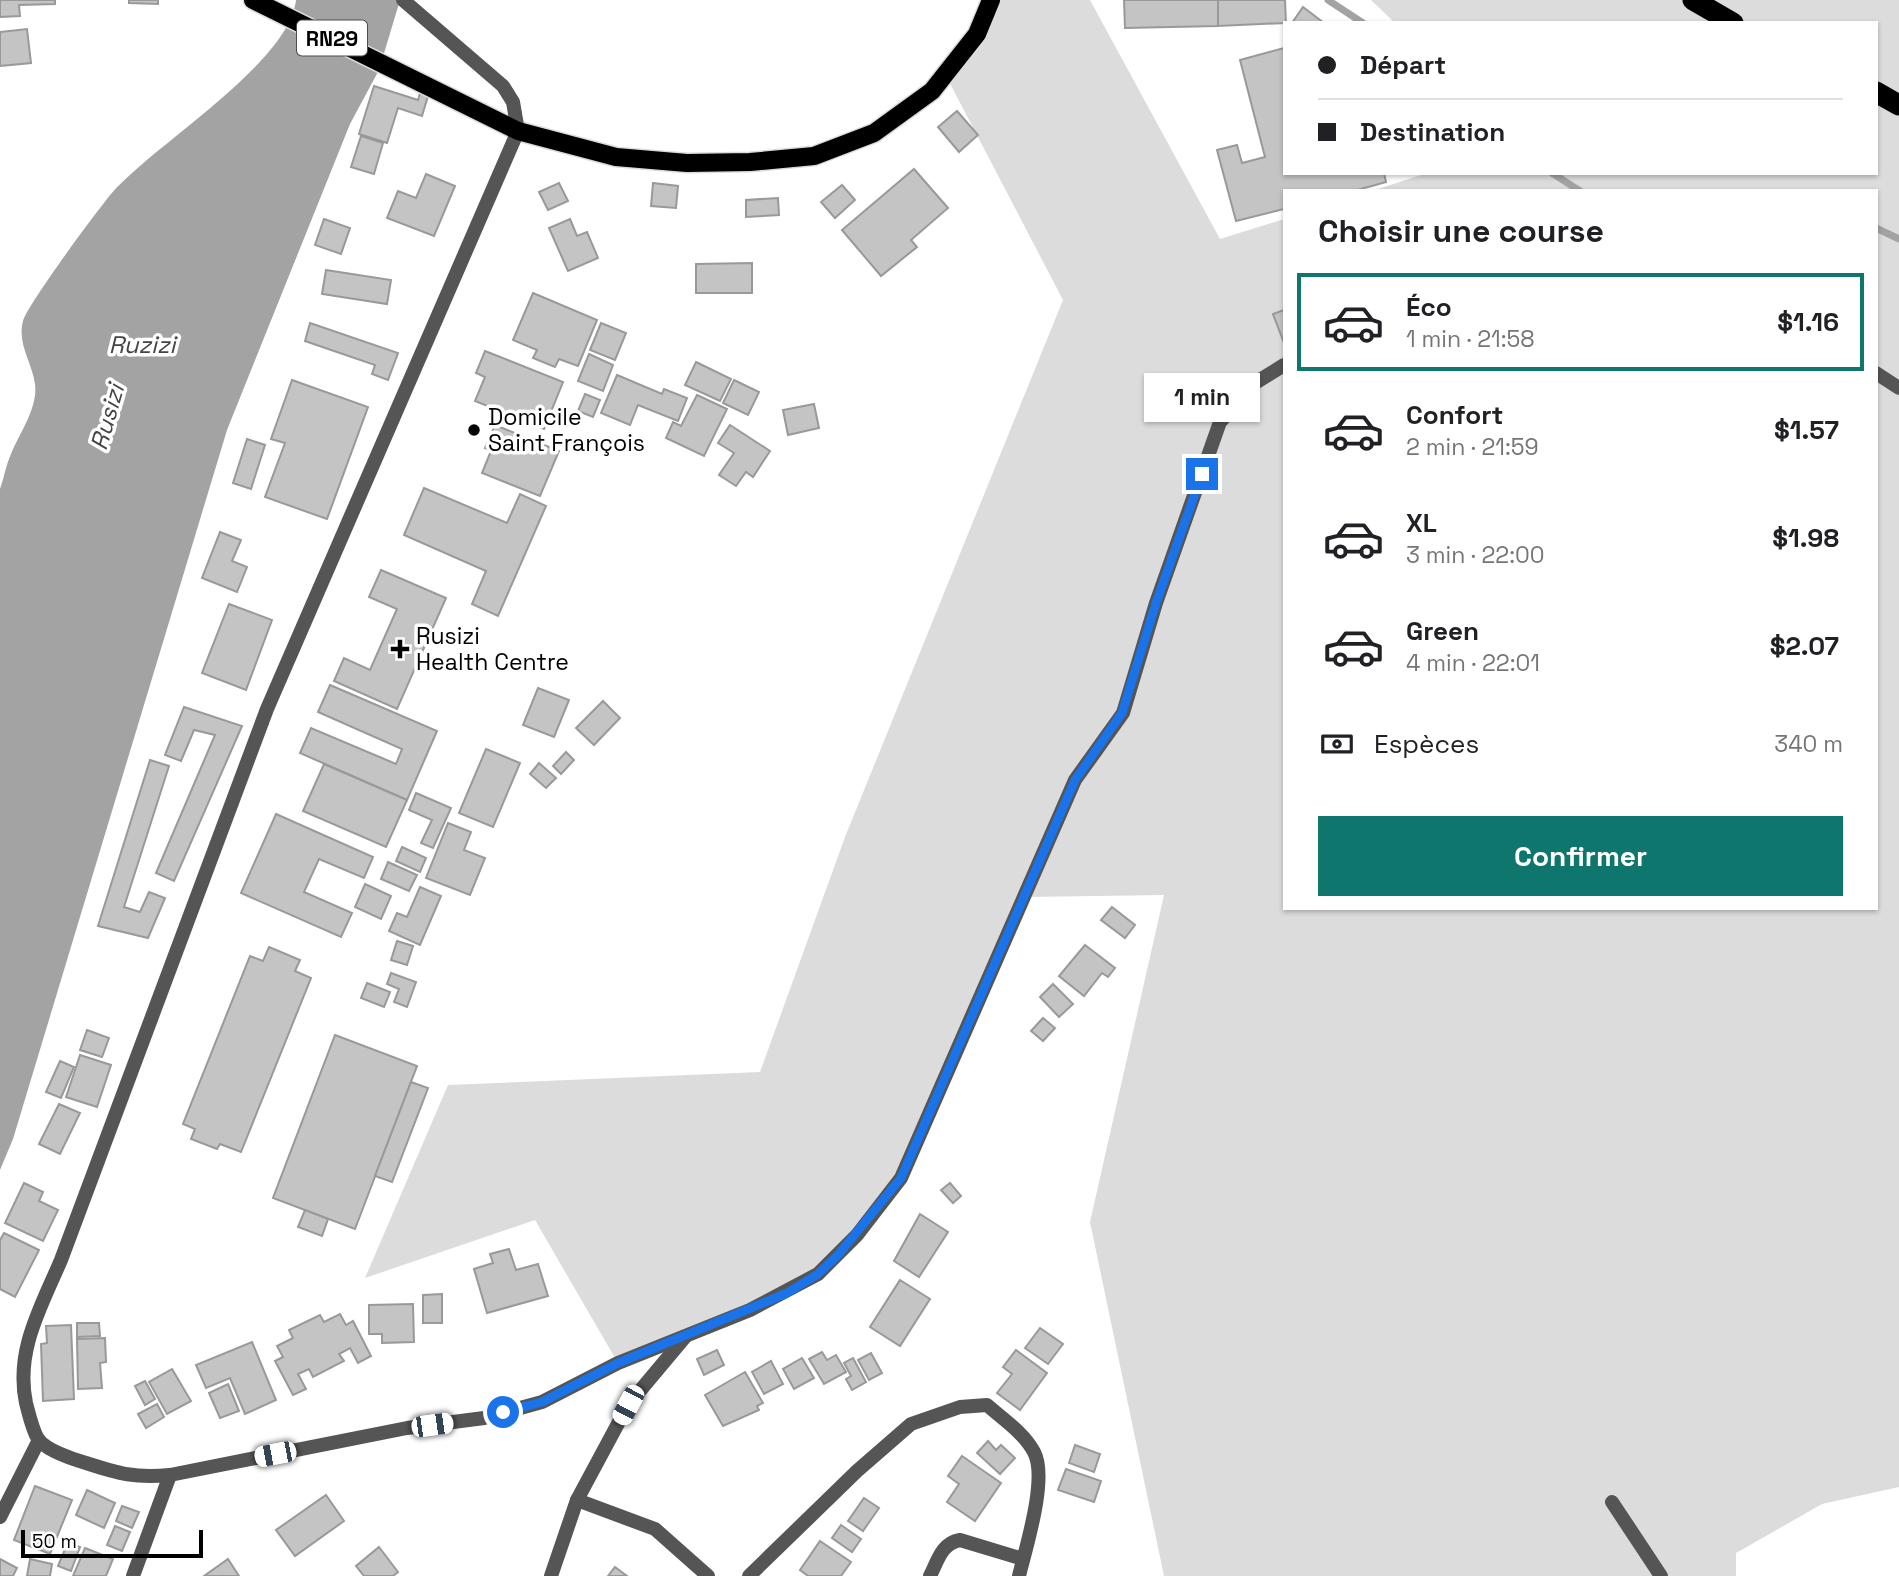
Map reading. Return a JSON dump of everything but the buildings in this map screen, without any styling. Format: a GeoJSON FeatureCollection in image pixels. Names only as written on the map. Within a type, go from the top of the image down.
{"type":"FeatureCollection","features":[{"type":"Feature","properties":{"kind":"highway"},"geometry":{"type":"LineString","coordinates":[[1693,0],[1730,21]]}},
{"type":"Feature","properties":{"kind":"highway"},"geometry":{"type":"LineString","coordinates":[[1878,93],[1899,105]]}},
{"type":"Feature","properties":{"kind":"main road"},"geometry":{"type":"LineString","coordinates":[[518,131],[615,157],[687,163],[750,162],[814,156],[874,133],[932,90],[977,34],[991,0]]}},
{"type":"Feature","properties":{"kind":"main road","name":"RN29"},"geometry":{"type":"LineString","coordinates":[[254,1],[518,131]]}},
{"type":"Feature","properties":{"kind":"street"},"geometry":{"type":"LineString","coordinates":[[0,1517],[39,1440],[22,1381],[23,1357],[30,1333],[66,1247],[267,709],[518,131],[513,102],[503,86],[403,0]]}},
{"type":"Feature","properties":{"kind":"street"},"geometry":{"type":"LineString","coordinates":[[39,1440],[71,1458],[135,1478],[170,1475],[407,1428],[484,1418],[542,1402],[618,1363],[750,1310],[818,1274],[857,1235],[901,1178],[1075,780],[1122,713],[1156,603],[1220,422],[1255,383],[1283,366]]}},
{"type":"Feature","properties":{"kind":"street"},"geometry":{"type":"LineString","coordinates":[[1878,374],[1899,388]]}},
{"type":"Feature","properties":{"kind":"street"},"geometry":{"type":"LineString","coordinates":[[551,1576],[577,1500],[628,1405],[688,1333]]}},
{"type":"Feature","properties":{"kind":"street"},"geometry":{"type":"LineString","coordinates":[[749,1576],[866,1463],[911,1424],[960,1407],[987,1405],[1012,1426],[1034,1452],[1041,1472],[1019,1576]]}},
{"type":"Feature","properties":{"kind":"street"},"geometry":{"type":"LineString","coordinates":[[134,1576],[170,1475]]}},
{"type":"Feature","properties":{"kind":"street"},"geometry":{"type":"LineString","coordinates":[[577,1500],[655,1529],[708,1576]]}},
{"type":"Feature","properties":{"kind":"street"},"geometry":{"type":"LineString","coordinates":[[1612,1502],[1661,1576]]}},
{"type":"Feature","properties":{"kind":"street"},"geometry":{"type":"LineString","coordinates":[[930,1576],[946,1544],[953,1541],[960,1540],[1023,1559]]}},
{"type":"Feature","properties":{"kind":"shaded area"},"geometry":{"type":"Polygon","coordinates":[[[991,0],[1090,0],[1220,239],[1283,219],[1283,910],[1878,910],[1878,189],[1378,189],[1421,175],[1878,175],[1878,21],[1393,21],[1371,0],[1899,0],[1899,1487],[1822,1504],[1736,1553],[1736,1576],[1164,1576],[1090,1222],[1164,895],[1026,897],[901,1178],[818,1274],[618,1363],[535,1220],[365,1278],[448,1085],[760,1072],[845,837],[1063,300],[945,74],[991,0]]]}},
{"type":"Feature","properties":{"kind":"water","name":"Ruzizi"},"geometry":{"type":"Polygon","coordinates":[[[296,0],[400,0],[379,70],[350,124],[227,430],[13,1139],[0,1170],[0,489],[9,458],[34,402],[35,384],[22,337],[23,321],[49,278],[111,194],[245,77],[288,25],[296,0]]]}},
{"type":"Feature","properties":{"kind":"waterway"},"geometry":{"type":"LineString","coordinates":[[1328,0],[1360,21]]}},
{"type":"Feature","properties":{"kind":"waterway"},"geometry":{"type":"LineString","coordinates":[[1555,175],[1577,189]]}},
{"type":"Feature","properties":{"kind":"waterway"},"geometry":{"type":"LineString","coordinates":[[1878,229],[1899,239]]}},
{"type":"Feature","properties":{"kind":"place","name":"Domicile Saint François"},"geometry":{"type":"Point","coordinates":[474,430]}},
{"type":"Feature","properties":{"kind":"place","name":"Rusizi Health Centre"},"geometry":{"type":"Point","coordinates":[400,649]}},
{"type":"Feature","properties":{"kind":"route"},"geometry":{"type":"LineString","coordinates":[[503,1412],[542,1402],[566,1392],[618,1363],[787,1293],[818,1274],[838,1255],[901,1178],[944,1086],[1075,780],[1122,713],[1156,603],[1202,474]]}},
{"type":"Feature","properties":{"kind":"water label","name":"Rusizi"},"geometry":{"type":"Point","coordinates":[107,417]}}]}
